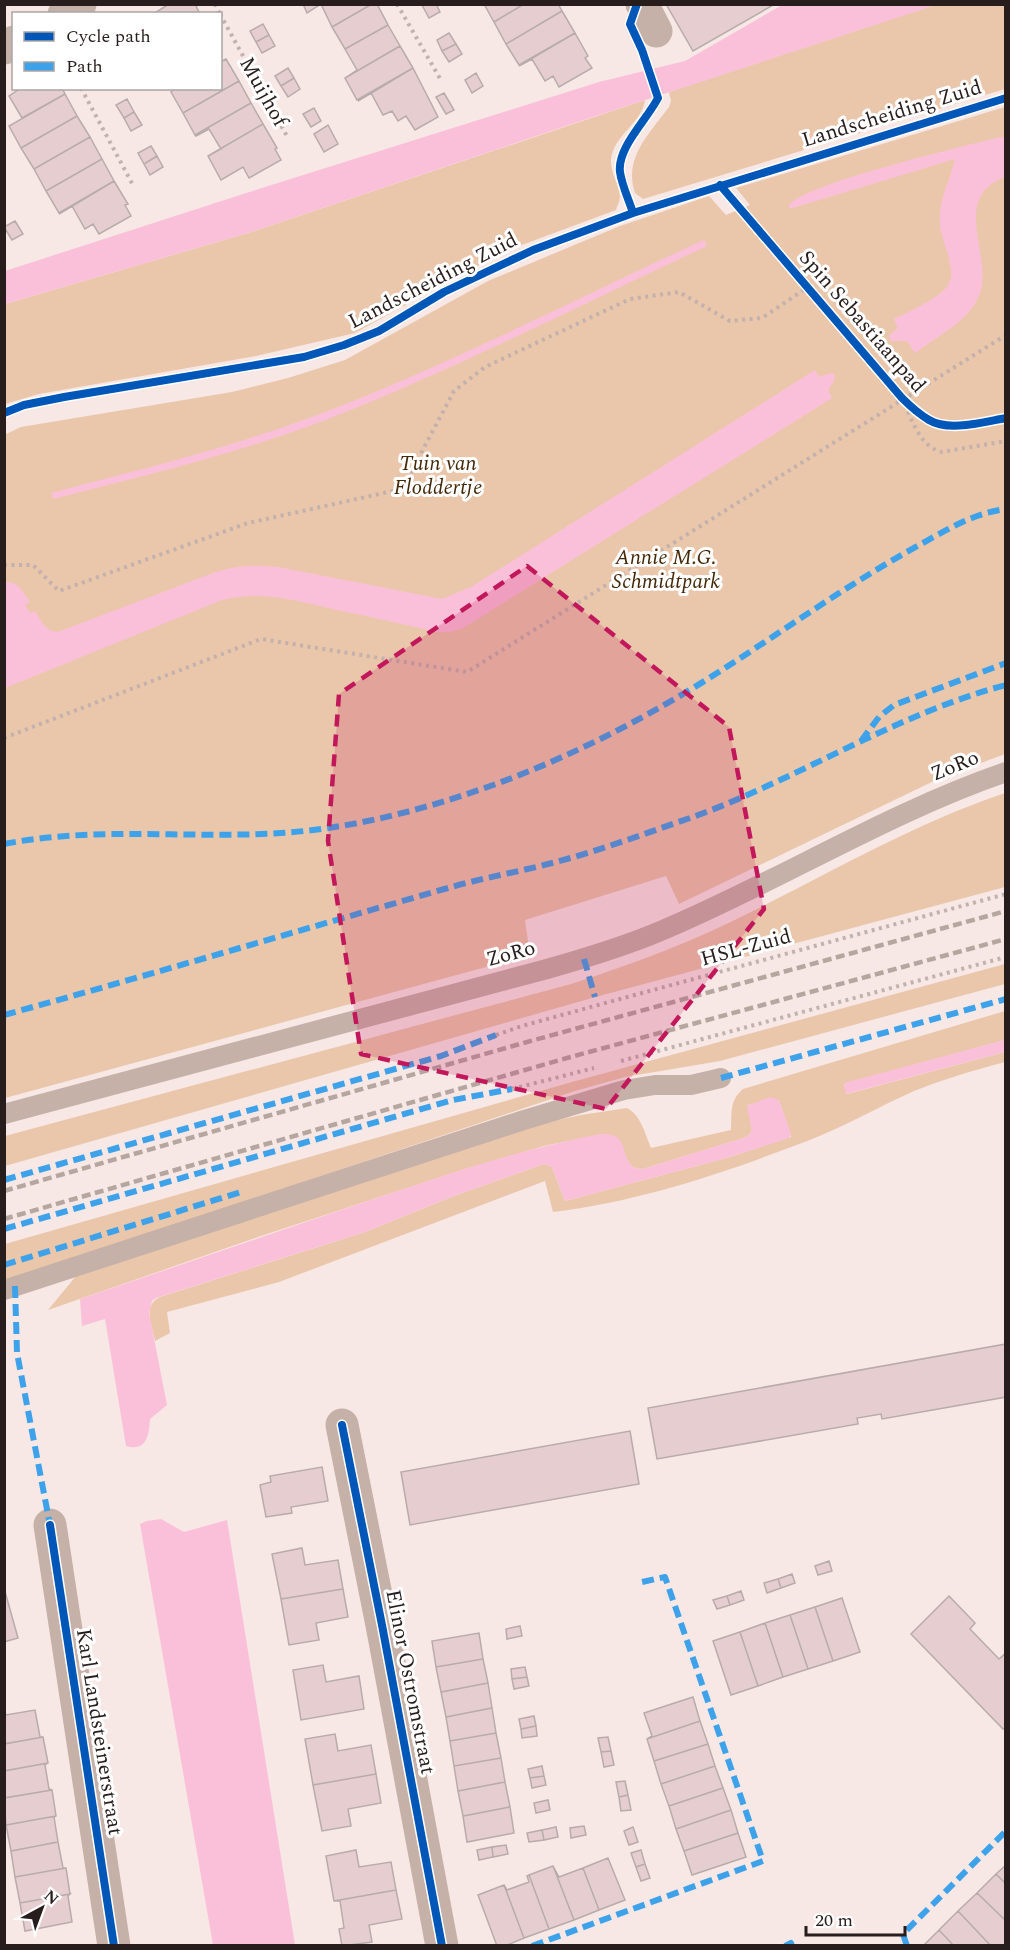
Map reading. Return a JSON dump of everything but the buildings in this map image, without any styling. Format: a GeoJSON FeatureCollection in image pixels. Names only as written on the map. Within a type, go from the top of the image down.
{"type":"FeatureCollection","features":[{"type":"Feature","properties":{"kind":"street"},"geometry":{"type":"LineString","coordinates":[[67,12],[80,4]]}},
{"type":"Feature","properties":{"kind":"street","name":"Elinor Ostromstraat"},"geometry":{"type":"LineString","coordinates":[[342,1425],[442,1946]]}},
{"type":"Feature","properties":{"kind":"street","name":"Karl Landsteinerstraat"},"geometry":{"type":"LineString","coordinates":[[50,1525],[114,1946]]}},
{"type":"Feature","properties":{"kind":"lane","name":"ZoRo"},"geometry":{"type":"LineString","coordinates":[[4,1114],[547,969],[625,945],[662,931],[738,896],[927,803],[1005,772]]}},
{"type":"Feature","properties":{"kind":"lane"},"geometry":{"type":"LineString","coordinates":[[4,1290],[524,1120],[624,1090],[656,1085],[691,1085],[721,1078]]}},
{"type":"Feature","properties":{"kind":"path"},"geometry":{"type":"LineString","coordinates":[[397,4],[442,82]]}},
{"type":"Feature","properties":{"kind":"path"},"geometry":{"type":"LineString","coordinates":[[82,90],[134,188]]}},
{"type":"Feature","properties":{"kind":"path"},"geometry":{"type":"LineString","coordinates":[[5,563],[33,565],[59,591],[248,523],[402,489],[454,391],[485,367],[630,299],[679,292],[730,321],[762,318],[807,287]]}},
{"type":"Feature","properties":{"kind":"path"},"geometry":{"type":"LineString","coordinates":[[4,738],[261,639],[467,672],[1005,335]]}},
{"type":"Feature","properties":{"kind":"path"},"geometry":{"type":"LineString","coordinates":[[902,398],[922,439],[936,450],[942,452],[1005,441]]}},
{"type":"Feature","properties":{"kind":"path"},"geometry":{"type":"LineString","coordinates":[[616,1062],[1005,957]]}},
{"type":"Feature","properties":{"kind":"path"},"geometry":{"type":"LineString","coordinates":[[512,1089],[605,1065]]}},
{"type":"Feature","properties":{"kind":"highlighted area"},"geometry":{"type":"Polygon","coordinates":[[[527,566],[729,727],[764,909],[606,1109],[361,1054],[328,841],[339,694],[527,566]]]}},
{"type":"Feature","properties":{"kind":"green space"},"geometry":{"type":"Polygon","coordinates":[[[936,4],[1005,5],[1005,89],[643,199],[635,193],[632,180],[635,157],[647,136],[669,107],[671,101],[669,92],[936,4]]]}},
{"type":"Feature","properties":{"kind":"green space"},"geometry":{"type":"Polygon","coordinates":[[[645,100],[640,114],[616,144],[611,157],[620,197],[616,210],[519,246],[467,271],[355,333],[256,356],[39,394],[5,404],[5,304],[248,233],[645,100]]]}},
{"type":"Feature","properties":{"kind":"green space","name":"Annie M.G. Schmidtpark"},"geometry":{"type":"Polygon","coordinates":[[[1005,107],[1005,754],[938,779],[679,904],[666,876],[525,920],[530,955],[5,1098],[4,435],[21,427],[232,392],[345,360],[488,281],[620,226],[709,196],[726,215],[750,205],[736,188],[1005,107]]]}},
{"type":"Feature","properties":{"kind":"green space"},"geometry":{"type":"Polygon","coordinates":[[[1005,793],[1005,887],[592,998],[5,1166],[5,1136],[571,984],[639,960],[727,924],[939,818],[1005,793]]]}},
{"type":"Feature","properties":{"kind":"green space"},"geometry":{"type":"Polygon","coordinates":[[[1005,964],[1005,984],[720,1061],[625,1077],[575,1091],[5,1282],[5,1244],[572,1082],[1005,964]]]}},
{"type":"Feature","properties":{"kind":"green space"},"geometry":{"type":"Polygon","coordinates":[[[1005,1011],[1005,1040],[844,1084],[847,1094],[1005,1052],[1005,1062],[925,1087],[821,1135],[713,1175],[618,1201],[553,1212],[545,1181],[279,1282],[167,1312],[170,1333],[155,1341],[150,1311],[151,1305],[160,1297],[365,1232],[451,1197],[544,1164],[552,1167],[565,1201],[730,1157],[791,1137],[779,1100],[748,1105],[752,1131],[747,1137],[643,1169],[630,1165],[622,1145],[603,1134],[544,1146],[456,1172],[264,1235],[48,1310],[76,1276],[530,1126],[627,1108],[639,1120],[651,1148],[731,1130],[733,1103],[743,1089],[1005,1011]]]}},
{"type":"Feature","properties":{"kind":"shaded area"},"geometry":{"type":"Polygon","coordinates":[[[782,5],[936,5],[248,233],[5,304],[5,271],[599,82],[685,61],[782,5]]]}},
{"type":"Feature","properties":{"kind":"shaded area"},"geometry":{"type":"Polygon","coordinates":[[[1005,136],[1005,177],[988,187],[979,200],[976,215],[982,266],[982,283],[978,298],[959,322],[915,353],[907,341],[891,341],[889,336],[898,328],[894,319],[934,298],[947,287],[950,281],[951,270],[941,231],[940,213],[955,159],[793,208],[789,208],[789,205],[802,196],[855,176],[1005,136]]]}},
{"type":"Feature","properties":{"kind":"shaded area"},"geometry":{"type":"Polygon","coordinates":[[[704,240],[707,246],[564,314],[469,359],[323,421],[223,454],[53,499],[51,493],[254,437],[369,395],[704,240]]]}},
{"type":"Feature","properties":{"kind":"shaded area"},"geometry":{"type":"Polygon","coordinates":[[[815,370],[819,377],[830,373],[835,374],[834,381],[828,390],[832,398],[463,628],[449,632],[437,632],[294,600],[266,596],[237,597],[222,600],[5,688],[5,582],[13,583],[20,588],[30,602],[25,605],[30,613],[35,611],[47,628],[58,632],[213,573],[246,566],[278,567],[442,599],[471,587],[815,370]]]}},
{"type":"Feature","properties":{"kind":"shaded area"},"geometry":{"type":"Polygon","coordinates":[[[1005,1040],[1005,1052],[846,1094],[844,1083],[1005,1040]]]}},
{"type":"Feature","properties":{"kind":"shaded area"},"geometry":{"type":"Polygon","coordinates":[[[770,1097],[779,1100],[791,1134],[789,1138],[730,1157],[565,1201],[552,1167],[544,1164],[451,1197],[365,1232],[156,1298],[152,1301],[149,1313],[167,1405],[150,1419],[148,1436],[143,1444],[138,1447],[126,1446],[105,1319],[82,1326],[80,1299],[444,1176],[593,1135],[604,1134],[619,1139],[630,1164],[643,1169],[747,1137],[752,1131],[747,1106],[770,1097]]]}},
{"type":"Feature","properties":{"kind":"shaded area"},"geometry":{"type":"Polygon","coordinates":[[[161,1519],[184,1532],[227,1520],[295,1945],[213,1945],[140,1524],[161,1519]]]}},
{"type":"Feature","properties":{"kind":"railway"},"geometry":{"type":"LineString","coordinates":[[4,1191],[527,1042],[1006,911]]}},
{"type":"Feature","properties":{"kind":"railway"},"geometry":{"type":"LineString","coordinates":[[4,1219],[567,1058],[1006,939]]}},
{"type":"Feature","properties":{"kind":"marked path"},"geometry":{"type":"LineString","coordinates":[[4,844],[107,834],[281,833],[369,821],[456,798],[537,768],[635,721],[706,680],[893,560],[962,522],[1006,509]]}},
{"type":"Feature","properties":{"kind":"marked path"},"geometry":{"type":"LineString","coordinates":[[861,741],[879,717],[894,705],[1006,663]]}},
{"type":"Feature","properties":{"kind":"marked path"},"geometry":{"type":"LineString","coordinates":[[4,1015],[448,888],[552,863],[605,847],[732,802],[926,712],[1006,685]]}},
{"type":"Feature","properties":{"kind":"marked path"},"geometry":{"type":"LineString","coordinates":[[584,959],[595,997]]}},
{"type":"Feature","properties":{"kind":"marked path"},"geometry":{"type":"LineString","coordinates":[[721,1078],[1006,999]]}},
{"type":"Feature","properties":{"kind":"marked path"},"geometry":{"type":"LineString","coordinates":[[4,1180],[441,1056],[496,1035]]}},
{"type":"Feature","properties":{"kind":"marked path"},"geometry":{"type":"LineString","coordinates":[[4,1229],[453,1100],[512,1089]]}},
{"type":"Feature","properties":{"kind":"marked path"},"geometry":{"type":"LineString","coordinates":[[4,1265],[241,1192]]}},
{"type":"Feature","properties":{"kind":"marked path"},"geometry":{"type":"LineString","coordinates":[[15,1286],[17,1353],[50,1525]]}},
{"type":"Feature","properties":{"kind":"marked path"},"geometry":{"type":"LineString","coordinates":[[532,1946],[763,1861],[665,1577],[642,1582]]}},
{"type":"Feature","properties":{"kind":"marked path"},"geometry":{"type":"LineString","coordinates":[[907,1946],[903,1934],[1006,1831]]}},
{"type":"Feature","properties":{"kind":"marked path"},"geometry":{"type":"LineString","coordinates":[[785,1946],[791,1943],[792,1946]]}},
{"type":"Feature","properties":{"kind":"cycle path"},"geometry":{"type":"LineString","coordinates":[[633,213],[621,177],[620,163],[633,135],[658,98],[642,50],[630,24],[637,4]]}},
{"type":"Feature","properties":{"kind":"cycle path","name":"Landscheiding Zuid"},"geometry":{"type":"LineString","coordinates":[[4,413],[24,405],[304,357],[344,345],[379,331],[444,292],[533,250],[633,213],[1006,98]]}},
{"type":"Feature","properties":{"kind":"cycle path","name":"Spin Sebastiaanpad"},"geometry":{"type":"LineString","coordinates":[[720,185],[902,398],[915,410],[937,424],[956,426],[1006,418]]}},
{"type":"Feature","properties":{"kind":"cycle path"},"geometry":{"type":"LineString","coordinates":[[342,1425],[442,1946]]}},
{"type":"Feature","properties":{"kind":"cycle path"},"geometry":{"type":"LineString","coordinates":[[50,1525],[114,1946]]}},
{"type":"Feature","properties":{"kind":"park label","name":"Tuin van Floddertje"},"geometry":{"type":"Point","coordinates":[438,476]}}]}
